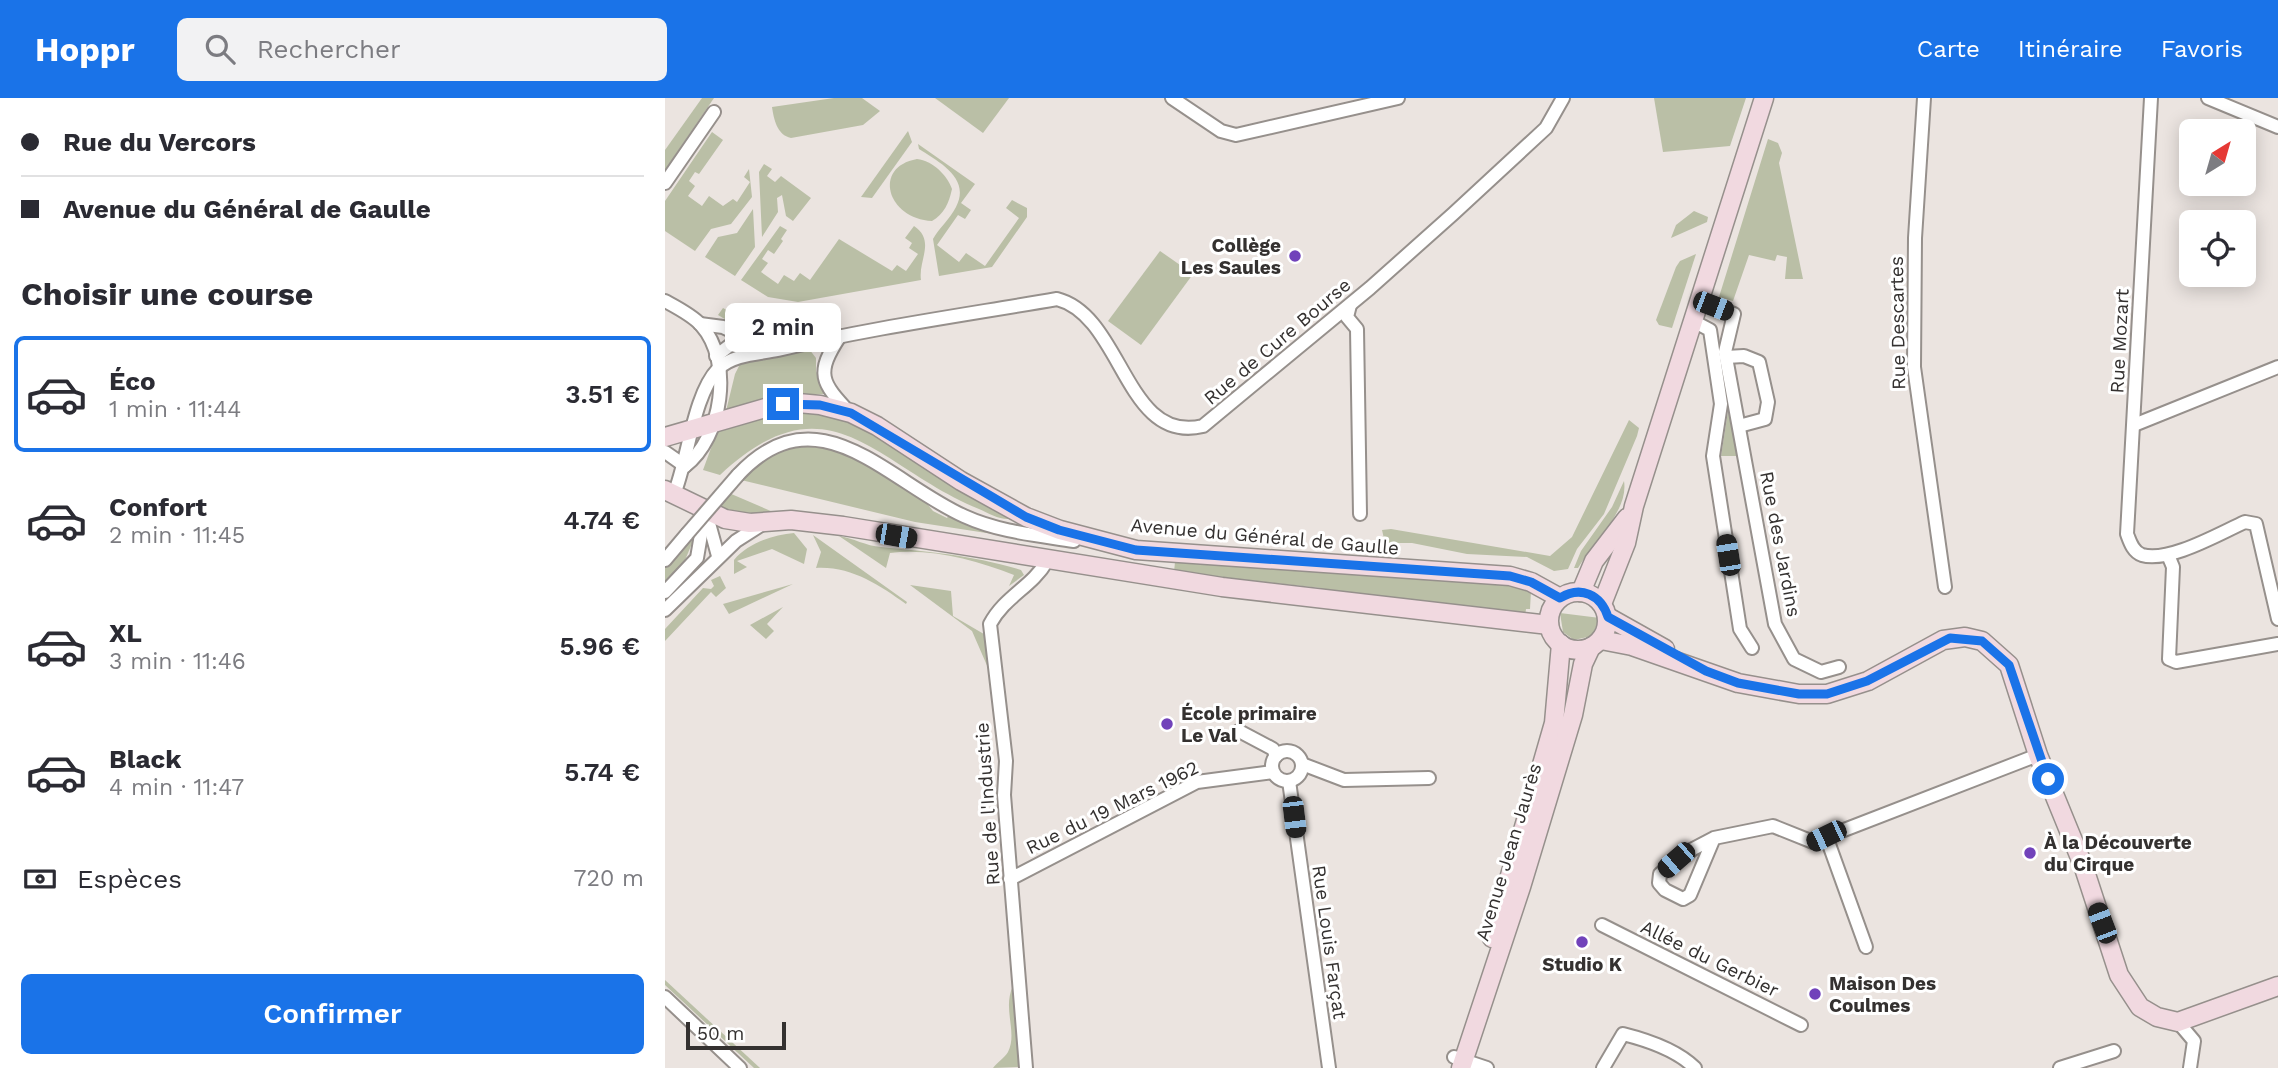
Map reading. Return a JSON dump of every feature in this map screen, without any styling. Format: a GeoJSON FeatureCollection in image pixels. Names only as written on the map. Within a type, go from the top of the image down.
{"type":"FeatureCollection","features":[{"type":"Feature","properties":{"kind":"main road"},"geometry":{"type":"LineString","coordinates":[[1596,644],[1626,543],[1634,506],[1764,98]]}},
{"type":"Feature","properties":{"kind":"main road","name":"Avenue du Général de Gaulle"},"geometry":{"type":"LineString","coordinates":[[665,437],[713,422],[790,404],[820,405],[851,413],[1026,517],[1059,530],[1136,550],[1510,576],[1531,582],[1560,598]]}},
{"type":"Feature","properties":{"kind":"main road"},"geometry":{"type":"LineString","coordinates":[[670,492],[705,510],[737,521],[843,526],[1047,561],[1222,587],[1549,625]]}},
{"type":"Feature","properties":{"kind":"main road"},"geometry":{"type":"LineString","coordinates":[[1581,592],[1594,561],[1615,536],[1634,506]]}},
{"type":"Feature","properties":{"kind":"main road"},"geometry":{"type":"LineString","coordinates":[[1691,666],[1605,611],[1593,596],[1581,592],[1560,598],[1551,610],[1549,625],[1561,644],[1575,650],[1596,644],[1632,646],[1691,666],[1764,688],[1827,694],[1867,681],[1943,640],[1965,637],[1982,641],[2009,665],[2038,755],[2083,865],[2119,975],[2140,1007],[2157,1017],[2178,1021],[2278,986]]}},
{"type":"Feature","properties":{"kind":"main road","name":"Avenue Jean Jaurès"},"geometry":{"type":"LineString","coordinates":[[1457,1063],[1553,723],[1561,644]]}},
{"type":"Feature","properties":{"kind":"main road","name":"Avenue Jean Jaurès"},"geometry":{"type":"LineString","coordinates":[[1457,1063],[1524,874],[1573,715],[1583,664],[1596,644]]}},
{"type":"Feature","properties":{"kind":"street"},"geometry":{"type":"LineString","coordinates":[[1173,98],[1221,131],[1236,135],[1398,98]]}},
{"type":"Feature","properties":{"kind":"street","name":"Rue de Cure Bourse"},"geometry":{"type":"LineString","coordinates":[[717,362],[815,340],[1057,299],[1080,308],[1092,321],[1154,417],[1172,426],[1194,428],[1217,417],[1350,304],[1546,128],[1563,98]]}},
{"type":"Feature","properties":{"kind":"street","name":"Rue Descartes"},"geometry":{"type":"LineString","coordinates":[[1924,98],[1915,238],[1915,368],[1945,587]]}},
{"type":"Feature","properties":{"kind":"street","name":"Rue Mozart"},"geometry":{"type":"LineString","coordinates":[[2151,98],[2127,534],[2132,548],[2142,555],[2168,555]]}},
{"type":"Feature","properties":{"kind":"street"},"geometry":{"type":"LineString","coordinates":[[2208,98],[2278,127]]}},
{"type":"Feature","properties":{"kind":"street"},"geometry":{"type":"LineString","coordinates":[[665,183],[714,112]]}},
{"type":"Feature","properties":{"kind":"street"},"geometry":{"type":"LineString","coordinates":[[665,301],[700,324],[717,362],[723,387],[701,455],[685,466],[670,492]]}},
{"type":"Feature","properties":{"kind":"street","name":"Rue des Jardins"},"geometry":{"type":"LineString","coordinates":[[1699,301],[1734,314],[1726,357],[1775,624],[1794,659],[1821,672],[1839,667]]}},
{"type":"Feature","properties":{"kind":"street"},"geometry":{"type":"LineString","coordinates":[[1350,304],[1347,317],[1357,329],[1360,514]]}},
{"type":"Feature","properties":{"kind":"street"},"geometry":{"type":"LineString","coordinates":[[1693,321],[1710,330],[1721,404],[1713,456],[1740,629],[1752,648]]}},
{"type":"Feature","properties":{"kind":"street","name":"Rue de Cure Bourse"},"geometry":{"type":"LineString","coordinates":[[700,324],[723,327],[742,336],[793,345]]}},
{"type":"Feature","properties":{"kind":"street"},"geometry":{"type":"LineString","coordinates":[[685,466],[684,453],[717,362],[742,336]]}},
{"type":"Feature","properties":{"kind":"street"},"geometry":{"type":"LineString","coordinates":[[824,359],[840,337]]}},
{"type":"Feature","properties":{"kind":"street"},"geometry":{"type":"LineString","coordinates":[[815,340],[824,359],[825,383],[851,413]]}},
{"type":"Feature","properties":{"kind":"street"},"geometry":{"type":"LineString","coordinates":[[1726,357],[1744,356],[1759,362],[1768,402],[1765,419],[1739,426]]}},
{"type":"Feature","properties":{"kind":"street"},"geometry":{"type":"LineString","coordinates":[[2134,425],[2278,366]]}},
{"type":"Feature","properties":{"kind":"street"},"geometry":{"type":"LineString","coordinates":[[665,560],[750,461],[774,446],[804,440],[835,442],[864,454],[963,516],[1000,530],[1136,550]]}},
{"type":"Feature","properties":{"kind":"street"},"geometry":{"type":"LineString","coordinates":[[665,452],[685,466]]}},
{"type":"Feature","properties":{"kind":"street"},"geometry":{"type":"LineString","coordinates":[[705,510],[718,556]]}},
{"type":"Feature","properties":{"kind":"street"},"geometry":{"type":"LineString","coordinates":[[665,592],[697,558],[705,510]]}},
{"type":"Feature","properties":{"kind":"street"},"geometry":{"type":"LineString","coordinates":[[665,610],[718,556],[736,541],[769,521]]}},
{"type":"Feature","properties":{"kind":"street"},"geometry":{"type":"LineString","coordinates":[[2278,619],[2256,524],[2245,522],[2168,555],[2173,567],[2169,659],[2176,662],[2278,644]]}},
{"type":"Feature","properties":{"kind":"street","name":"Rue de l'Industrie"},"geometry":{"type":"LineString","coordinates":[[1026,1068],[1004,795],[1006,761],[990,624],[998,609],[1040,573],[1047,561]]}},
{"type":"Feature","properties":{"kind":"street"},"geometry":{"type":"LineString","coordinates":[[1238,731],[1273,749],[1276,756]]}},
{"type":"Feature","properties":{"kind":"street"},"geometry":{"type":"LineString","coordinates":[[1289,751],[1297,755],[1301,764],[1300,773],[1289,781],[1280,779],[1273,772],[1272,764],[1276,756],[1289,751]]}},
{"type":"Feature","properties":{"kind":"street"},"geometry":{"type":"LineString","coordinates":[[1714,838],[1690,895],[1683,899],[1665,890],[1659,883],[1660,874],[1693,849],[1714,838],[1773,825],[1813,842],[2038,755]]}},
{"type":"Feature","properties":{"kind":"street"},"geometry":{"type":"LineString","coordinates":[[1301,764],[1344,780],[1429,778]]}},
{"type":"Feature","properties":{"kind":"street","name":"Rue du 19 Mars 1962"},"geometry":{"type":"LineString","coordinates":[[1010,878],[1197,782],[1273,772]]}},
{"type":"Feature","properties":{"kind":"street","name":"Rue Louis Farçat"},"geometry":{"type":"LineString","coordinates":[[1289,781],[1329,1068]]}},
{"type":"Feature","properties":{"kind":"street"},"geometry":{"type":"LineString","coordinates":[[1826,836],[1866,947]]}},
{"type":"Feature","properties":{"kind":"street","name":"Allée du Gerbier"},"geometry":{"type":"LineString","coordinates":[[1602,925],[1801,1025]]}},
{"type":"Feature","properties":{"kind":"street"},"geometry":{"type":"LineString","coordinates":[[665,997],[740,1068]]}},
{"type":"Feature","properties":{"kind":"street"},"geometry":{"type":"LineString","coordinates":[[2178,1021],[2194,1041],[2189,1068]]}},
{"type":"Feature","properties":{"kind":"street"},"geometry":{"type":"LineString","coordinates":[[1603,1068],[1623,1034],[1644,1039],[1687,1060],[1695,1068]]}},
{"type":"Feature","properties":{"kind":"street"},"geometry":{"type":"LineString","coordinates":[[2060,1068],[2114,1051]]}},
{"type":"Feature","properties":{"kind":"street"},"geometry":{"type":"LineString","coordinates":[[1457,1063],[1487,1068]]}},
{"type":"Feature","properties":{"kind":"green space"},"geometry":{"type":"Polygon","coordinates":[[[702,98],[714,98],[665,170],[665,150],[702,98]]]}},
{"type":"Feature","properties":{"kind":"green space"},"geometry":{"type":"Polygon","coordinates":[[[834,98],[862,98],[880,111],[863,125],[791,138],[782,134],[777,126],[772,107],[834,98]]]}},
{"type":"Feature","properties":{"kind":"green space"},"geometry":{"type":"Polygon","coordinates":[[[935,98],[1009,98],[983,133],[935,98]]]}},
{"type":"Feature","properties":{"kind":"green space"},"geometry":{"type":"Polygon","coordinates":[[[1654,98],[1746,98],[1730,146],[1663,152],[1654,98]]]}},
{"type":"Feature","properties":{"kind":"green space"},"geometry":{"type":"Polygon","coordinates":[[[908,131],[912,142],[872,198],[861,197],[908,131]]]}},
{"type":"Feature","properties":{"kind":"green space"},"geometry":{"type":"Polygon","coordinates":[[[712,132],[723,140],[699,174],[695,172],[689,181],[695,186],[688,196],[702,206],[709,196],[723,206],[733,199],[737,202],[750,182],[744,177],[749,169],[752,197],[731,224],[711,229],[695,251],[665,231],[665,201],[712,132]]]}},
{"type":"Feature","properties":{"kind":"green space"},"geometry":{"type":"Polygon","coordinates":[[[1768,139],[1778,143],[1782,153],[1779,163],[1803,279],[1785,279],[1787,257],[1777,255],[1775,261],[1749,255],[1733,301],[1719,297],[1768,139]]]}},
{"type":"Feature","properties":{"kind":"green space"},"geometry":{"type":"Polygon","coordinates":[[[918,144],[975,184],[961,203],[971,210],[965,219],[958,215],[937,245],[959,262],[966,253],[985,266],[1019,218],[1006,208],[1012,200],[1027,208],[1027,217],[992,267],[939,276],[933,239],[956,207],[960,197],[959,188],[951,172],[919,149],[918,144]]]}},
{"type":"Feature","properties":{"kind":"green space"},"geometry":{"type":"Polygon","coordinates":[[[917,159],[939,170],[952,189],[945,208],[932,221],[904,212],[891,192],[890,182],[894,172],[903,164],[917,159]]]}},
{"type":"Feature","properties":{"kind":"green space"},"geometry":{"type":"Polygon","coordinates":[[[764,164],[772,169],[767,176],[775,182],[781,176],[811,198],[793,221],[786,216],[782,195],[777,198],[778,212],[762,237],[759,172],[764,164]]]}},
{"type":"Feature","properties":{"kind":"green space"},"geometry":{"type":"Polygon","coordinates":[[[753,209],[755,247],[735,276],[705,257],[718,237],[737,233],[753,209]]]}},
{"type":"Feature","properties":{"kind":"green space"},"geometry":{"type":"Polygon","coordinates":[[[1694,211],[1708,217],[1707,222],[1671,238],[1676,225],[1694,211]]]}},
{"type":"Feature","properties":{"kind":"green space"},"geometry":{"type":"Polygon","coordinates":[[[780,226],[787,230],[781,239],[783,241],[774,254],[768,250],[762,259],[768,263],[761,272],[778,284],[784,275],[794,281],[800,273],[810,280],[839,239],[892,271],[897,265],[906,271],[918,254],[909,248],[912,243],[905,238],[914,226],[924,238],[925,244],[921,280],[798,302],[768,297],[741,280],[780,226]]]}},
{"type":"Feature","properties":{"kind":"green space"},"geometry":{"type":"Polygon","coordinates":[[[1160,251],[1193,274],[1141,345],[1108,321],[1160,251]]]}},
{"type":"Feature","properties":{"kind":"green space"},"geometry":{"type":"Polygon","coordinates":[[[1696,254],[1672,328],[1659,325],[1656,320],[1676,267],[1680,261],[1696,254]]]}},
{"type":"Feature","properties":{"kind":"green space"},"geometry":{"type":"Polygon","coordinates":[[[723,308],[758,327],[791,333],[772,337],[753,333],[718,315],[723,308]]]}},
{"type":"Feature","properties":{"kind":"green space"},"geometry":{"type":"Polygon","coordinates":[[[809,349],[816,358],[816,371],[826,394],[779,395],[726,411],[735,374],[741,362],[809,349]]]}},
{"type":"Feature","properties":{"kind":"green space"},"geometry":{"type":"Polygon","coordinates":[[[1729,405],[1739,456],[1721,456],[1729,405]]]}},
{"type":"Feature","properties":{"kind":"green space"},"geometry":{"type":"Polygon","coordinates":[[[809,410],[848,417],[1014,518],[1001,518],[988,513],[943,491],[852,438],[823,429],[792,431],[758,445],[720,475],[703,470],[718,429],[770,412],[809,410]]]}},
{"type":"Feature","properties":{"kind":"green space"},"geometry":{"type":"Polygon","coordinates":[[[1629,420],[1639,428],[1637,436],[1604,514],[1577,549],[1568,569],[1554,571],[1527,557],[1467,554],[1412,543],[1385,543],[1382,530],[1391,529],[1550,556],[1572,537],[1629,420]]]}},
{"type":"Feature","properties":{"kind":"green space"},"geometry":{"type":"Polygon","coordinates":[[[805,443],[844,449],[920,495],[933,511],[993,534],[915,522],[741,480],[759,460],[805,443]]]}},
{"type":"Feature","properties":{"kind":"green space"},"geometry":{"type":"Polygon","coordinates":[[[1624,481],[1621,504],[1615,515],[1578,568],[1574,568],[1581,551],[1612,507],[1624,481]]]}},
{"type":"Feature","properties":{"kind":"green space"},"geometry":{"type":"Polygon","coordinates":[[[729,493],[773,512],[761,516],[716,507],[729,493]]]}},
{"type":"Feature","properties":{"kind":"green space"},"geometry":{"type":"Polygon","coordinates":[[[794,533],[807,549],[804,564],[772,549],[737,561],[747,567],[734,574],[734,560],[746,549],[769,538],[794,533]]]}},
{"type":"Feature","properties":{"kind":"green space"},"geometry":{"type":"Polygon","coordinates":[[[813,535],[907,602],[906,604],[864,578],[841,570],[816,568],[821,552],[813,535]]]}},
{"type":"Feature","properties":{"kind":"green space"},"geometry":{"type":"Polygon","coordinates":[[[839,536],[875,546],[968,557],[1021,570],[1024,575],[1009,586],[1014,575],[968,560],[921,552],[890,553],[886,568],[839,536]]]}},
{"type":"Feature","properties":{"kind":"green space"},"geometry":{"type":"Polygon","coordinates":[[[691,537],[693,541],[683,565],[665,585],[665,566],[691,537]]]}},
{"type":"Feature","properties":{"kind":"green space"},"geometry":{"type":"Polygon","coordinates":[[[1175,562],[1510,584],[1531,591],[1530,609],[1526,609],[1525,616],[1324,595],[1321,588],[1174,572],[1175,562]]]}},
{"type":"Feature","properties":{"kind":"green space"},"geometry":{"type":"Polygon","coordinates":[[[720,576],[726,588],[716,597],[711,592],[665,641],[665,629],[703,588],[711,589],[714,586],[711,580],[720,576]]]}},
{"type":"Feature","properties":{"kind":"green space"},"geometry":{"type":"Polygon","coordinates":[[[793,584],[729,614],[723,604],[793,584]]]}},
{"type":"Feature","properties":{"kind":"green space"},"geometry":{"type":"Polygon","coordinates":[[[910,585],[951,591],[953,616],[989,637],[992,677],[972,631],[910,585]]]}},
{"type":"Feature","properties":{"kind":"green space"},"geometry":{"type":"Polygon","coordinates":[[[783,607],[767,624],[774,631],[766,639],[750,625],[783,607]]]}},
{"type":"Feature","properties":{"kind":"green space"},"geometry":{"type":"Polygon","coordinates":[[[1560,613],[1600,618],[1592,636],[1574,640],[1563,632],[1560,613]]]}},
{"type":"Feature","properties":{"kind":"green space"},"geometry":{"type":"Polygon","coordinates":[[[665,980],[760,1068],[754,1068],[665,985],[665,980]]]}},
{"type":"Feature","properties":{"kind":"green space"},"geometry":{"type":"Polygon","coordinates":[[[1013,986],[1019,1067],[993,1068],[1007,1054],[1011,1044],[1009,1003],[1013,986]]]}},
{"type":"Feature","properties":{"kind":"place","name":"Collège Les Saules"},"geometry":{"type":"Point","coordinates":[1295,256]}},
{"type":"Feature","properties":{"kind":"place","name":"École primaire Le Val"},"geometry":{"type":"Point","coordinates":[1167,724]}},
{"type":"Feature","properties":{"kind":"place","name":"À la Découverte du Cirque"},"geometry":{"type":"Point","coordinates":[2030,853]}},
{"type":"Feature","properties":{"kind":"place","name":"Studio K"},"geometry":{"type":"Point","coordinates":[1582,942]}},
{"type":"Feature","properties":{"kind":"place","name":"Maison Des Coulmes"},"geometry":{"type":"Point","coordinates":[1815,994]}},
{"type":"Feature","properties":{"kind":"route"},"geometry":{"type":"LineString","coordinates":[[783,404],[820,405],[851,413],[877,426],[927,461],[995,501],[1059,530],[1136,550],[1510,576],[1531,582],[1560,598],[1573,592],[1587,593],[1598,599],[1608,617],[1691,666],[1738,683],[1777,691],[1827,694],[1867,681],[1943,640],[1965,637],[1982,641],[1996,650],[2009,665],[2048,779]]}}]}
